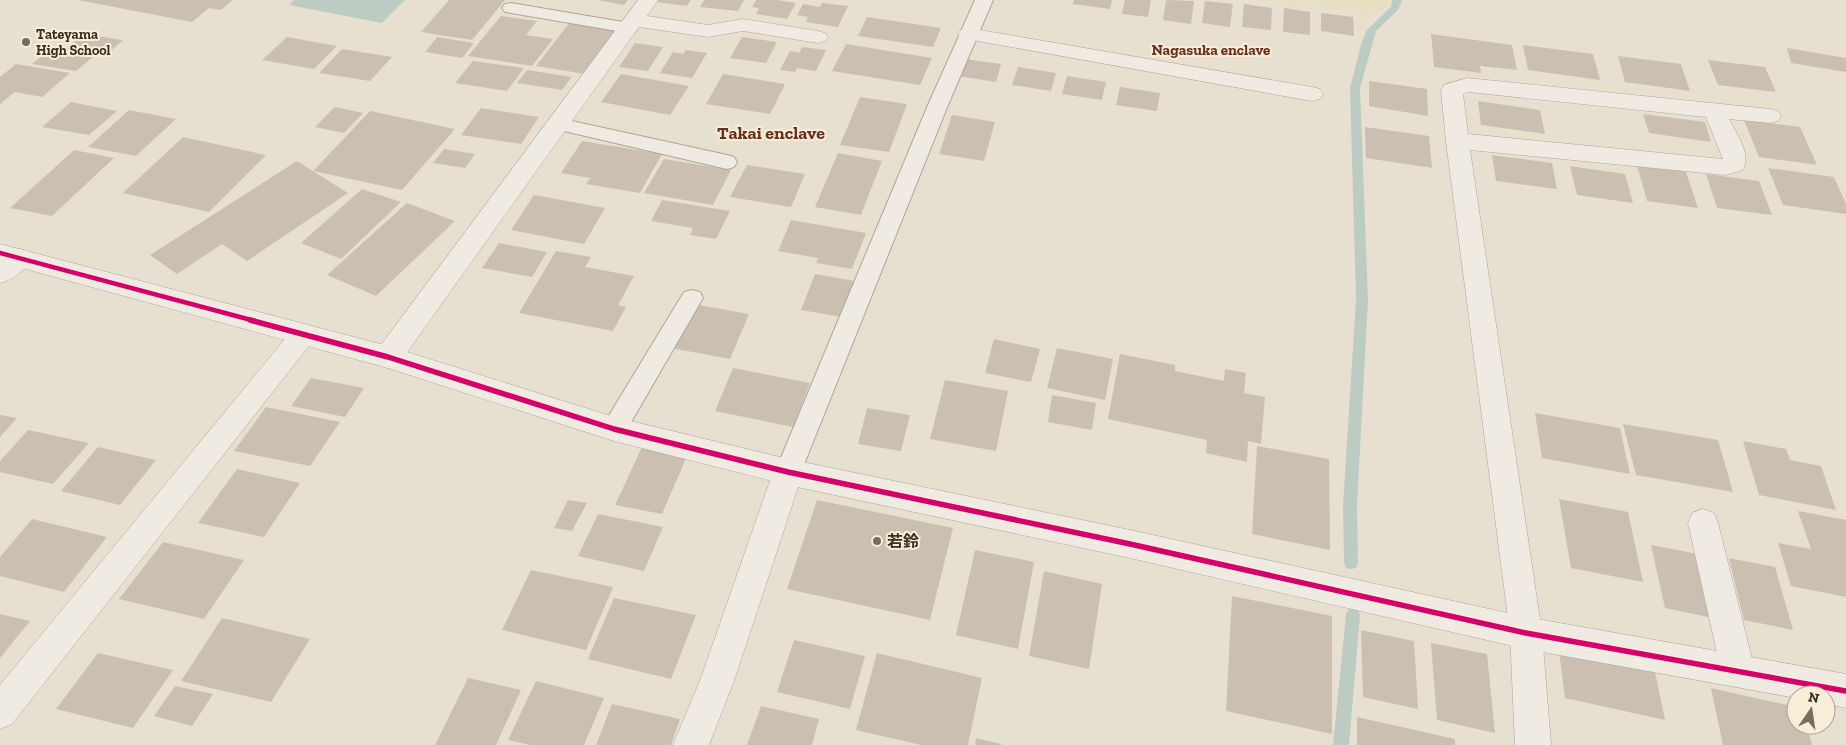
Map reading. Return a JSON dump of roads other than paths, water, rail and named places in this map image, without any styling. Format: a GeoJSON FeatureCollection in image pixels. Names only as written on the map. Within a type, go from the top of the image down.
{"type":"FeatureCollection","features":[{"type":"Feature","properties":{"kind":"street"},"geometry":{"type":"LineString","coordinates":[[388,357],[648,0]]}},
{"type":"Feature","properties":{"kind":"street"},"geometry":{"type":"LineString","coordinates":[[632,24],[708,31],[742,25],[818,37]]}},
{"type":"Feature","properties":{"kind":"street"},"geometry":{"type":"LineString","coordinates":[[968,34],[1312,94]]}},
{"type":"Feature","properties":{"kind":"street"},"geometry":{"type":"LineString","coordinates":[[1533,745],[1526,634],[1457,142],[1452,90],[1467,85],[1770,116]]}},
{"type":"Feature","properties":{"kind":"street"},"geometry":{"type":"LineString","coordinates":[[1457,142],[1725,168],[1736,164],[1734,154],[1714,110]]}},
{"type":"Feature","properties":{"kind":"street"},"geometry":{"type":"LineString","coordinates":[[6,262],[388,357],[614,429],[788,472],[1140,546],[1526,634],[1846,691]]}},
{"type":"Feature","properties":{"kind":"street"},"geometry":{"type":"LineString","coordinates":[[0,712],[303,335]]}},
{"type":"Feature","properties":{"kind":"street"},"geometry":{"type":"LineString","coordinates":[[691,745],[718,678],[788,472]]}},
{"type":"Feature","properties":{"kind":"street"},"geometry":{"type":"LineString","coordinates":[[1703,522],[1738,672]]}},
{"type":"Feature","properties":{"kind":"lane"},"geometry":{"type":"LineString","coordinates":[[788,472],[968,34],[984,0]]}},
{"type":"Feature","properties":{"kind":"lane"},"geometry":{"type":"LineString","coordinates":[[511,8],[632,24]]}},
{"type":"Feature","properties":{"kind":"lane"},"geometry":{"type":"LineString","coordinates":[[558,124],[727,162]]}},
{"type":"Feature","properties":{"kind":"lane"},"geometry":{"type":"LineString","coordinates":[[614,429],[692,298]]}},
{"type":"Feature","properties":{"kind":"waterway"},"geometry":{"type":"LineString","coordinates":[[1351,563],[1350,505],[1362,300],[1355,88],[1367,41],[1372,30],[1395,8],[1397,0]]}},
{"type":"Feature","properties":{"kind":"waterway"},"geometry":{"type":"LineString","coordinates":[[1341,745],[1353,615]]}},
{"type":"Feature","properties":{"kind":"place","name":"Tateyama High School"},"geometry":{"type":"Point","coordinates":[26,42]}},
{"type":"Feature","properties":{"kind":"place","name":"若鈴"},"geometry":{"type":"Point","coordinates":[877,541]}},
{"type":"Feature","properties":{"kind":"district","name":"Nagasuka enclave"},"geometry":{"type":"Point","coordinates":[1211,50]}},
{"type":"Feature","properties":{"kind":"district","name":"Takai enclave"},"geometry":{"type":"Point","coordinates":[771,133]}}]}
